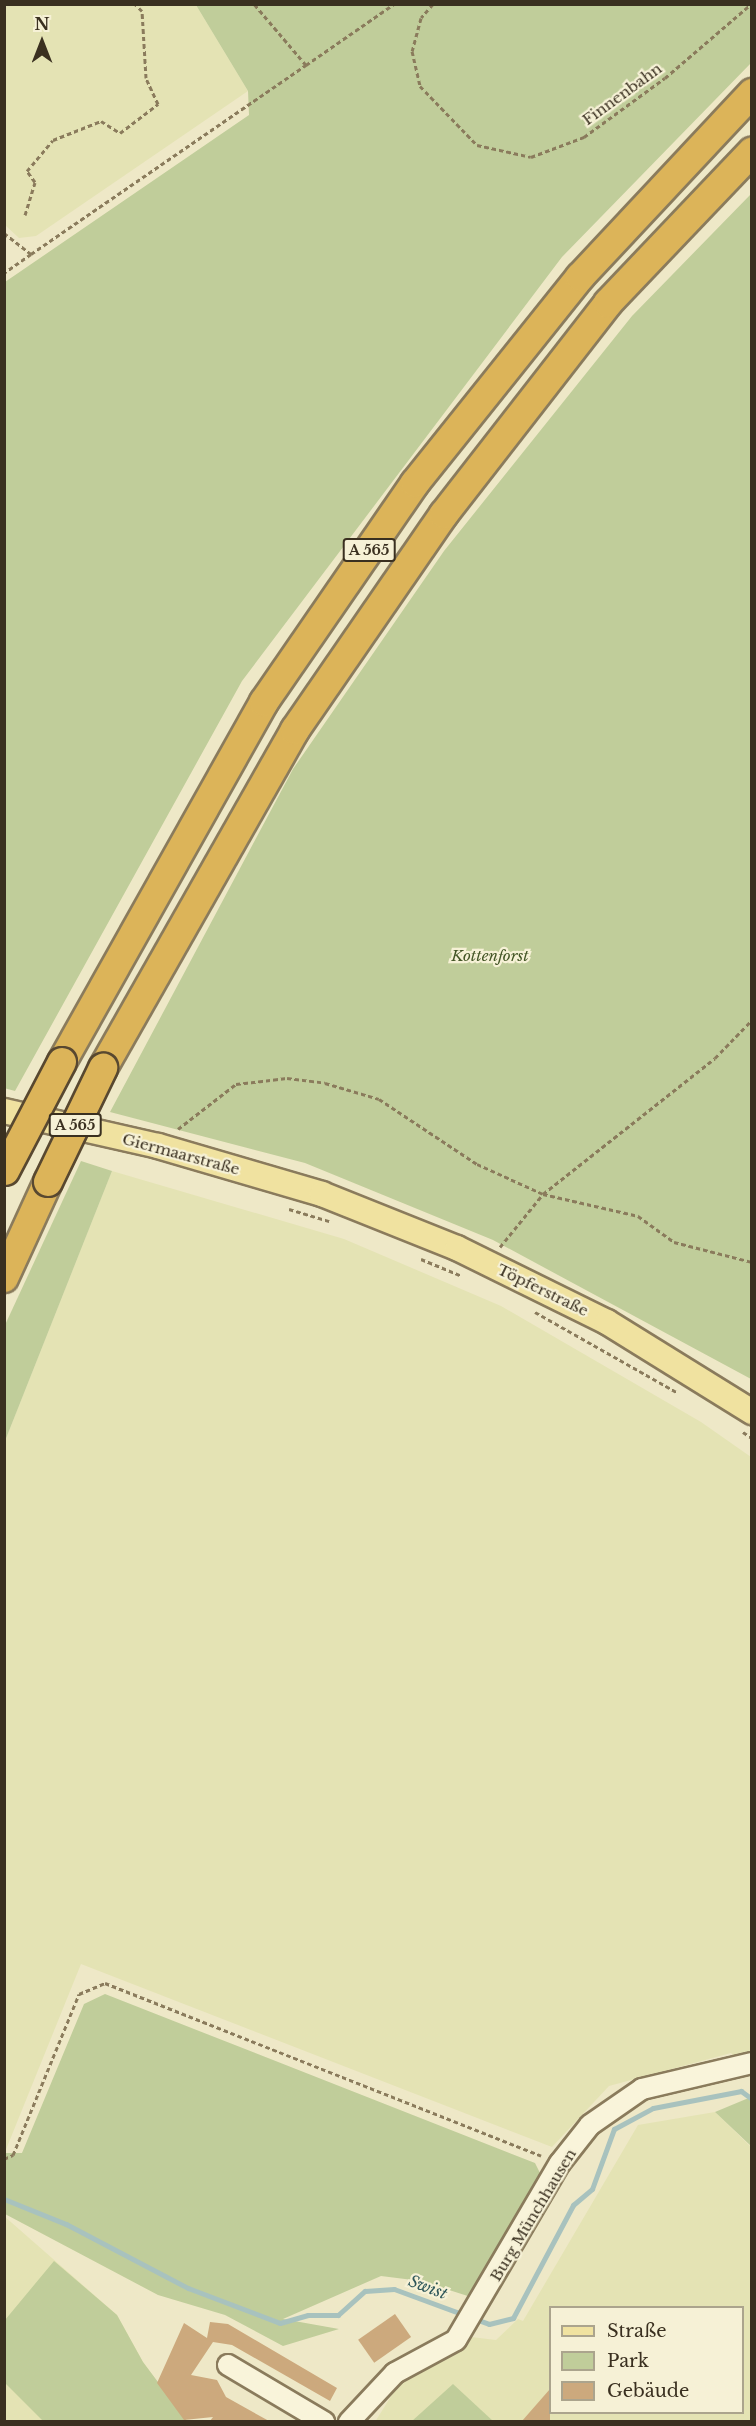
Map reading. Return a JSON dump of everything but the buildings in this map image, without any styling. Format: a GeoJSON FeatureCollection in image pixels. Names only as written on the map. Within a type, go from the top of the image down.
{"type":"FeatureCollection","features":[{"type":"Feature","properties":{"kind":"highway","name":"A 565"},"geometry":{"type":"LineString","coordinates":[[5,1171],[62,1062],[264,702],[415,483],[580,277],[752,93]]}},
{"type":"Feature","properties":{"kind":"highway","name":"A 565"},"geometry":{"type":"LineString","coordinates":[[4,1278],[103,1068],[295,730],[444,514],[608,303],[752,152]]}},
{"type":"Feature","properties":{"kind":"main road","name":"Giermaarstraße"},"geometry":{"type":"LineString","coordinates":[[4,1111],[168,1149],[322,1194]]}},
{"type":"Feature","properties":{"kind":"main road","name":"Töpferstraße"},"geometry":{"type":"LineString","coordinates":[[322,1194],[480,1272],[607,1322],[742,1419]]}},
{"type":"Feature","properties":{"kind":"lane","name":"Burg Münchhausen"},"geometry":{"type":"LineString","coordinates":[[349,2421],[395,2373],[456,2340],[481,2302],[560,2163],[590,2125],[642,2089],[752,2063]]}},
{"type":"Feature","properties":{"kind":"lane"},"geometry":{"type":"LineString","coordinates":[[228,2365],[324,2421]]}},
{"type":"Feature","properties":{"kind":"path"},"geometry":{"type":"LineString","coordinates":[[25,216],[35,182],[27,171],[53,140],[101,121],[120,133],[158,104],[146,78],[142,11],[135,4]]}},
{"type":"Feature","properties":{"kind":"path"},"geometry":{"type":"LineString","coordinates":[[254,4],[306,65]]}},
{"type":"Feature","properties":{"kind":"path"},"geometry":{"type":"LineString","coordinates":[[4,273],[394,4]]}},
{"type":"Feature","properties":{"kind":"path","name":"Finnenbahn"},"geometry":{"type":"LineString","coordinates":[[433,4],[422,18],[412,51],[420,86],[477,145],[531,157],[584,137],[665,78],[751,4]]}},
{"type":"Feature","properties":{"kind":"path"},"geometry":{"type":"LineString","coordinates":[[4,233],[31,254]]}},
{"type":"Feature","properties":{"kind":"path"},"geometry":{"type":"LineString","coordinates":[[420,1258],[480,1272],[543,1194],[716,1058],[752,1020]]}},
{"type":"Feature","properties":{"kind":"path"},"geometry":{"type":"LineString","coordinates":[[168,1149],[173,1133],[236,1084],[287,1078],[379,1099],[477,1164],[543,1194],[638,1216],[674,1242],[752,1262]]}},
{"type":"Feature","properties":{"kind":"path"},"geometry":{"type":"LineString","coordinates":[[279,1205],[334,1223]]}},
{"type":"Feature","properties":{"kind":"path"},"geometry":{"type":"LineString","coordinates":[[533,1311],[684,1397]]}},
{"type":"Feature","properties":{"kind":"path"},"geometry":{"type":"LineString","coordinates":[[742,1419],[752,1438]]}},
{"type":"Feature","properties":{"kind":"path"},"geometry":{"type":"LineString","coordinates":[[4,2159],[13,2155],[79,1994],[105,1983],[560,2163]]}},
{"type":"Feature","properties":{"kind":"green space"},"geometry":{"type":"Polygon","coordinates":[[[5,5],[196,5],[248,91],[36,236],[19,238],[5,225],[5,5]]]}},
{"type":"Feature","properties":{"kind":"green space"},"geometry":{"type":"Polygon","coordinates":[[[196,5],[751,5],[751,63],[562,257],[242,681],[15,1091],[4,1088],[5,282],[249,115],[248,91],[196,5]]]}},
{"type":"Feature","properties":{"kind":"green space","name":"Kottenforst"},"geometry":{"type":"Polygon","coordinates":[[[751,194],[751,1379],[493,1240],[305,1163],[110,1112],[293,769],[444,551],[632,316],[751,194]]]}},
{"type":"Feature","properties":{"kind":"green space"},"geometry":{"type":"Polygon","coordinates":[[[81,1161],[112,1171],[5,1441],[5,1325],[81,1161]]]}},
{"type":"Feature","properties":{"kind":"green space"},"geometry":{"type":"Polygon","coordinates":[[[112,1171],[344,1239],[501,1306],[701,1422],[751,1457],[751,2076],[731,2053],[609,2086],[552,2147],[81,1964],[5,2152],[5,1441],[112,1171]]]}},
{"type":"Feature","properties":{"kind":"green space"},"geometry":{"type":"Polygon","coordinates":[[[105,1994],[535,2163],[543,2179],[474,2298],[421,2281],[381,2276],[283,2319],[339,2329],[283,2346],[225,2315],[158,2295],[5,2214],[4,2153],[22,2153],[84,2004],[105,1994]]]}},
{"type":"Feature","properties":{"kind":"green space"},"geometry":{"type":"Polygon","coordinates":[[[751,2097],[751,2146],[715,2112],[751,2097]]]}},
{"type":"Feature","properties":{"kind":"green space"},"geometry":{"type":"Polygon","coordinates":[[[715,2112],[751,2147],[751,2421],[375,2422],[403,2377],[465,2347],[471,2337],[496,2340],[518,2319],[523,2321],[638,2125],[715,2112]]]}},
{"type":"Feature","properties":{"kind":"green space"},"geometry":{"type":"Polygon","coordinates":[[[4,2216],[117,2315],[143,2362],[187,2421],[5,2421],[4,2216]]]}},
{"type":"Feature","properties":{"kind":"green space"},"geometry":{"type":"Polygon","coordinates":[[[54,2261],[117,2315],[143,2362],[187,2421],[43,2421],[5,2383],[5,2320],[54,2261]]]}},
{"type":"Feature","properties":{"kind":"green space"},"geometry":{"type":"Polygon","coordinates":[[[453,2384],[493,2421],[412,2421],[453,2384]]]}},
{"type":"Feature","properties":{"kind":"waterway","name":"Swist"},"geometry":{"type":"LineString","coordinates":[[4,2199],[66,2224],[188,2288],[280,2323],[308,2315],[338,2315],[365,2291],[394,2289],[489,2324],[513,2318],[573,2205],[592,2189],[614,2129],[653,2108],[741,2091],[752,2099]]}}]}
